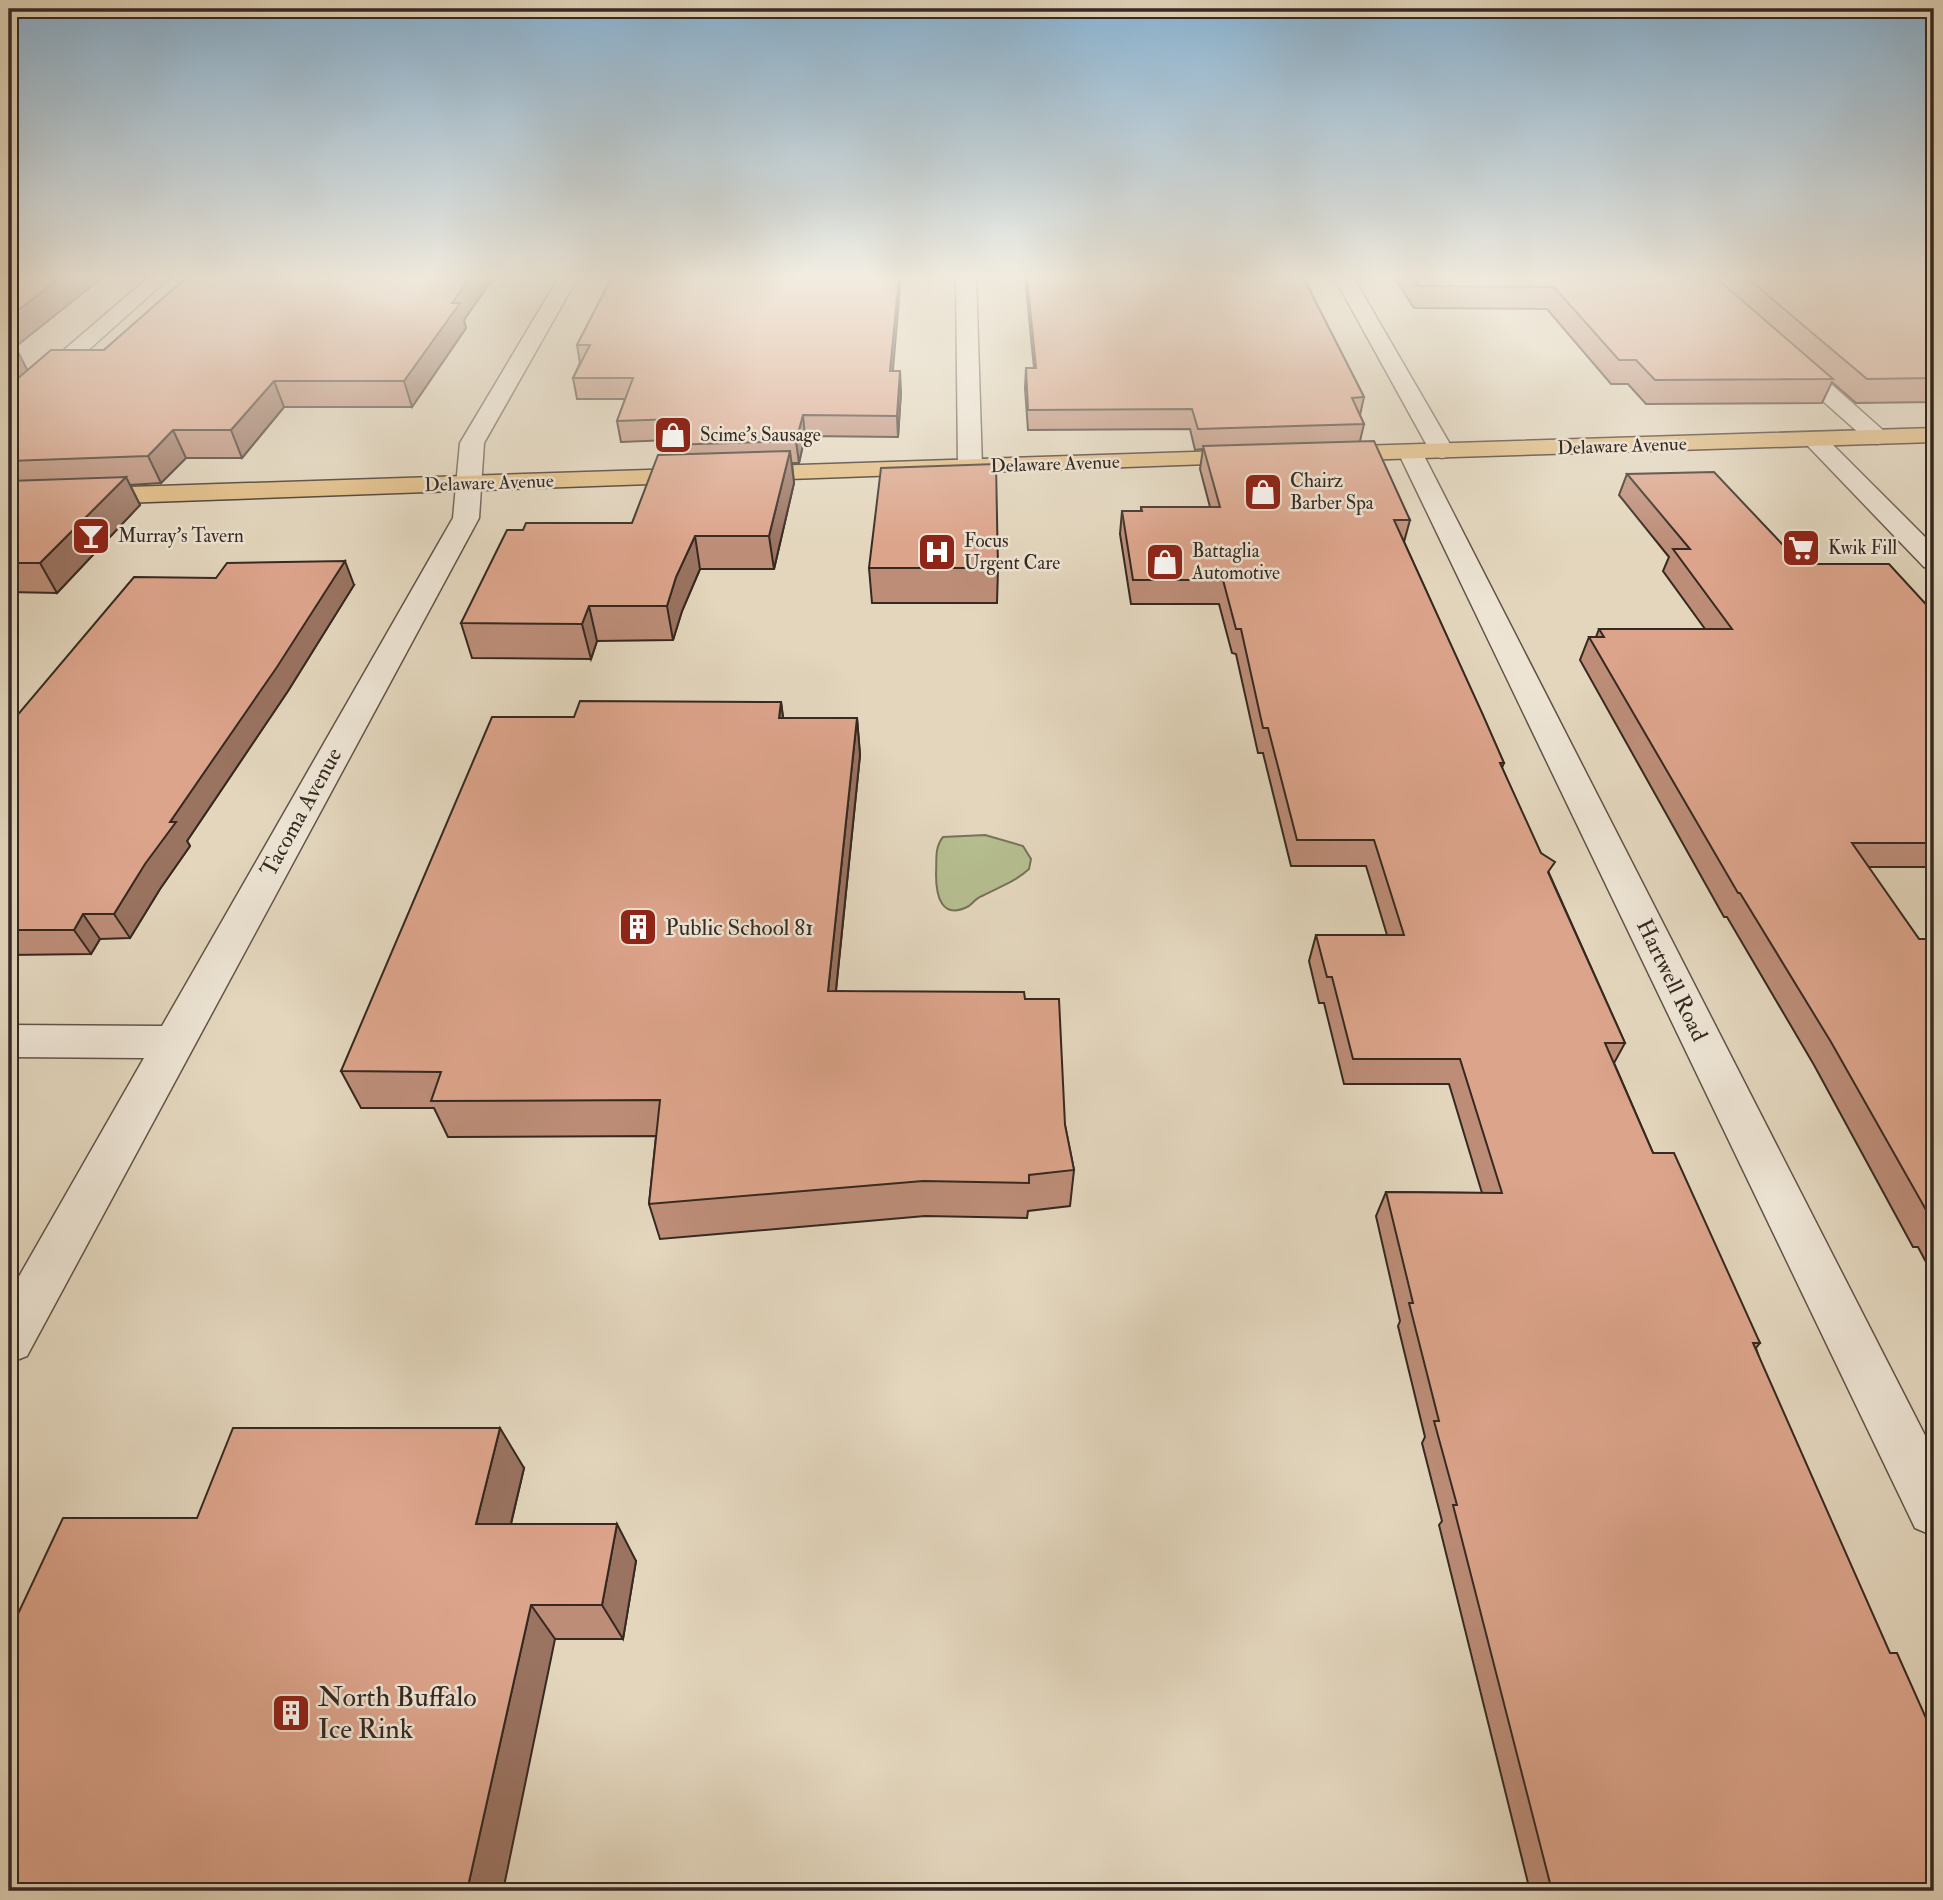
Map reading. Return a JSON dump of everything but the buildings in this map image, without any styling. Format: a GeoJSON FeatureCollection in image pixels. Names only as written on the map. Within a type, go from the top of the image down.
{"type":"FeatureCollection","features":[{"type":"Feature","properties":{"kind":"main road","name":"Delaware Avenue"},"geometry":{"type":"LineString","coordinates":[[1300,455],[1934,435]]}},
{"type":"Feature","properties":{"kind":"main road","name":"Delaware Avenue"},"geometry":{"type":"LineString","coordinates":[[9,499],[1272,456]]}},
{"type":"Feature","properties":{"kind":"street"},"geometry":{"type":"LineString","coordinates":[[9,409],[59,366]]}},
{"type":"Feature","properties":{"kind":"street","name":"Tacoma Avenue"},"geometry":{"type":"LineString","coordinates":[[9,1340],[466,518],[472,443],[517,366]]}},
{"type":"Feature","properties":{"kind":"street"},"geometry":{"type":"LineString","coordinates":[[968,366],[970,467]]}},
{"type":"Feature","properties":{"kind":"street","name":"Hartwell Road"},"geometry":{"type":"LineString","coordinates":[[1385,366],[1934,1509]]}},
{"type":"Feature","properties":{"kind":"street"},"geometry":{"type":"LineString","coordinates":[[1797,366],[1877,437]]}},
{"type":"Feature","properties":{"kind":"street"},"geometry":{"type":"LineString","coordinates":[[1814,439],[1934,561]]}},
{"type":"Feature","properties":{"kind":"street"},"geometry":{"type":"LineString","coordinates":[[9,1041],[173,1041]]}},
{"type":"Feature","properties":{"kind":"green space"},"geometry":{"type":"Polygon","coordinates":[[[985,835],[1023,846],[1031,859],[1029,869],[969,906],[960,910],[946,908],[939,897],[936,882],[936,855],[940,841],[943,837],[985,835]]]}},
{"type":"Feature","properties":{"kind":"place","name":"Scime's Sausage"},"geometry":{"type":"Point","coordinates":[673,435]}},
{"type":"Feature","properties":{"kind":"place","name":"Chairz Barber Spa"},"geometry":{"type":"Point","coordinates":[1263,492]}},
{"type":"Feature","properties":{"kind":"place","name":"Murray's Tavern"},"geometry":{"type":"Point","coordinates":[91,536]}},
{"type":"Feature","properties":{"kind":"place","name":"Kwik Fill"},"geometry":{"type":"Point","coordinates":[1801,548]}},
{"type":"Feature","properties":{"kind":"place","name":"Focus Urgent Care"},"geometry":{"type":"Point","coordinates":[937,552]}},
{"type":"Feature","properties":{"kind":"place","name":"Battaglia Automotive"},"geometry":{"type":"Point","coordinates":[1165,562]}},
{"type":"Feature","properties":{"kind":"place","name":"Public School 81"},"geometry":{"type":"Point","coordinates":[638,927]}},
{"type":"Feature","properties":{"kind":"place","name":"North Buffalo Ice Rink"},"geometry":{"type":"Point","coordinates":[291,1713]}}]}
